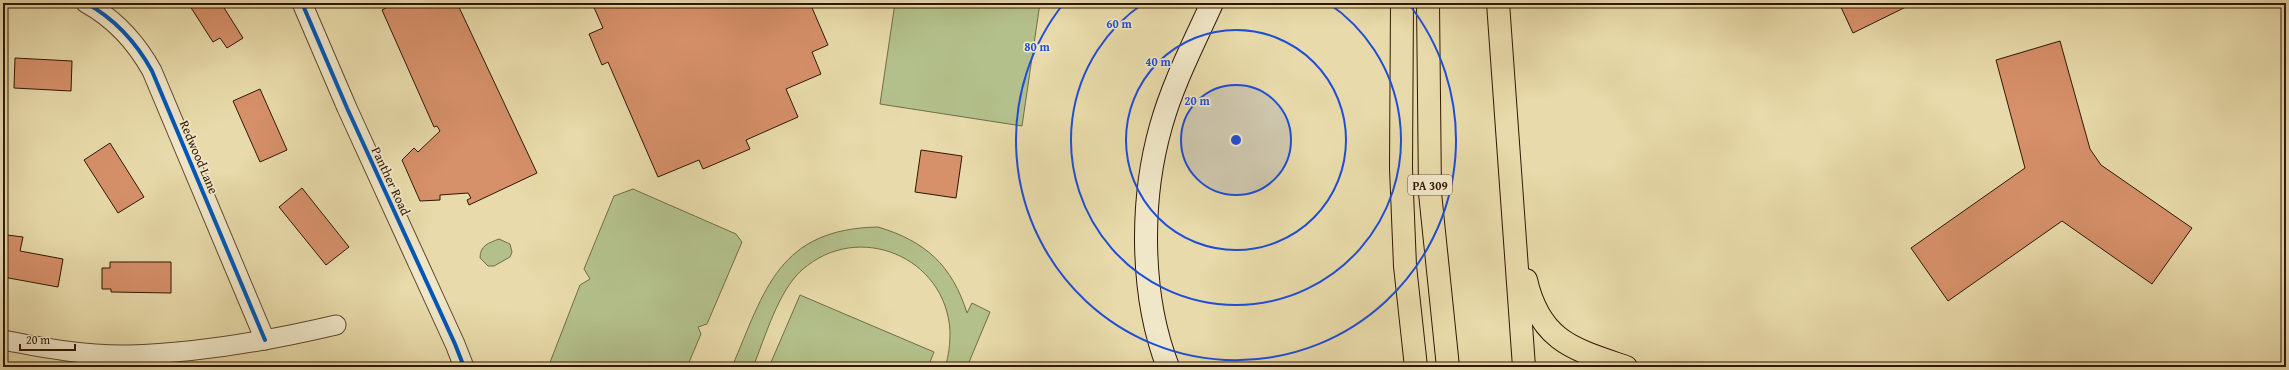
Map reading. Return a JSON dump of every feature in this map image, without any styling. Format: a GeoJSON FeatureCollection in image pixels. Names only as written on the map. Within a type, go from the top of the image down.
{"type":"FeatureCollection","features":[{"type":"Feature","properties":{"kind":"highway","name":"PA 309"},"geometry":{"type":"LineString","coordinates":[[1402,3],[1401,168],[1403,228],[1405,266],[1416,367]]}},
{"type":"Feature","properties":{"kind":"highway","name":"PA 309"},"geometry":{"type":"LineString","coordinates":[[1428,3],[1430,193],[1448,367]]}},
{"type":"Feature","properties":{"kind":"highway"},"geometry":{"type":"LineString","coordinates":[[1498,3],[1524,367]]}},
{"type":"Feature","properties":{"kind":"highway"},"geometry":{"type":"LineString","coordinates":[[1514,229],[1528,290],[1538,314],[1552,332],[1578,350],[1626,367]]}},
{"type":"Feature","properties":{"kind":"main road"},"geometry":{"type":"LineString","coordinates":[[1168,367],[1161,349],[1152,312],[1146,217],[1151,173],[1160,126],[1174,87],[1212,3]]}},
{"type":"Feature","properties":{"kind":"street","name":"Redwood Lane"},"geometry":{"type":"LineString","coordinates":[[86,3],[97,9],[125,32],[140,50],[152,71],[265,340]]}},
{"type":"Feature","properties":{"kind":"street","name":"Panther Road"},"geometry":{"type":"LineString","coordinates":[[302,3],[347,108],[455,344],[464,367]]}},
{"type":"Feature","properties":{"kind":"street"},"geometry":{"type":"LineString","coordinates":[[3,340],[92,360],[128,355],[214,349],[336,325]]}},
{"type":"Feature","properties":{"kind":"green space"},"geometry":{"type":"Polygon","coordinates":[[[895,3],[1040,3],[1022,126],[880,104],[895,3]]]}},
{"type":"Feature","properties":{"kind":"green space"},"geometry":{"type":"Polygon","coordinates":[[[633,189],[736,234],[742,242],[707,324],[698,327],[701,334],[687,367],[550,367],[549,365],[580,285],[590,279],[584,269],[614,196],[633,189]]]}},
{"type":"Feature","properties":{"kind":"green space"},"geometry":{"type":"Polygon","coordinates":[[[878,227],[910,240],[934,257],[945,268],[953,281],[961,296],[967,313],[972,303],[990,312],[967,367],[945,367],[949,349],[950,331],[945,305],[933,283],[916,266],[896,254],[872,248],[848,248],[824,255],[802,270],[793,279],[779,302],[753,367],[732,367],[755,312],[780,268],[797,252],[818,239],[845,230],[878,227]]]}},
{"type":"Feature","properties":{"kind":"green space"},"geometry":{"type":"Polygon","coordinates":[[[499,239],[510,244],[512,252],[510,257],[494,266],[488,266],[480,258],[480,254],[483,247],[499,239]]]}},
{"type":"Feature","properties":{"kind":"green space"},"geometry":{"type":"Polygon","coordinates":[[[800,295],[934,352],[928,367],[769,367],[800,295]]]}},
{"type":"Feature","properties":{"kind":"building"},"geometry":{"type":"Polygon","coordinates":[[[188,3],[221,3],[243,38],[227,48],[220,38],[213,42],[188,3]]]}},
{"type":"Feature","properties":{"kind":"building"},"geometry":{"type":"Polygon","coordinates":[[[395,3],[457,3],[537,173],[469,205],[467,200],[471,198],[468,193],[440,195],[440,200],[420,201],[402,160],[414,148],[418,152],[440,131],[437,126],[434,127],[382,10],[395,3]]]}},
{"type":"Feature","properties":{"kind":"building"},"geometry":{"type":"Polygon","coordinates":[[[592,3],[810,3],[828,45],[812,52],[821,74],[786,89],[798,117],[746,140],[750,149],[703,169],[699,160],[658,177],[608,62],[602,65],[589,34],[603,28],[592,3]]]}},
{"type":"Feature","properties":{"kind":"building"},"geometry":{"type":"Polygon","coordinates":[[[1839,3],[1914,3],[1853,33],[1839,3]]]}},
{"type":"Feature","properties":{"kind":"building"},"geometry":{"type":"Polygon","coordinates":[[[2060,41],[2090,149],[2101,165],[2192,228],[2152,284],[2062,221],[1948,301],[1911,248],[2025,168],[1996,60],[2060,41]]]}},
{"type":"Feature","properties":{"kind":"building"},"geometry":{"type":"Polygon","coordinates":[[[15,58],[72,61],[71,91],[14,88],[15,58]]]}},
{"type":"Feature","properties":{"kind":"building"},"geometry":{"type":"Polygon","coordinates":[[[260,89],[287,150],[260,162],[233,101],[260,89]]]}},
{"type":"Feature","properties":{"kind":"building"},"geometry":{"type":"Polygon","coordinates":[[[110,143],[144,197],[118,213],[84,160],[110,143]]]}},
{"type":"Feature","properties":{"kind":"building"},"geometry":{"type":"Polygon","coordinates":[[[921,150],[962,156],[956,198],[915,192],[921,150]]]}},
{"type":"Feature","properties":{"kind":"building"},"geometry":{"type":"Polygon","coordinates":[[[302,188],[349,247],[326,265],[279,207],[302,188]]]}},
{"type":"Feature","properties":{"kind":"building"},"geometry":{"type":"Polygon","coordinates":[[[7,235],[23,237],[20,251],[63,259],[58,287],[3,277],[3,247],[5,247],[7,235]]]}},
{"type":"Feature","properties":{"kind":"building"},"geometry":{"type":"Polygon","coordinates":[[[110,262],[171,262],[171,293],[111,292],[111,289],[102,289],[102,268],[110,268],[110,262]]]}},
{"type":"Feature","properties":{"kind":"cycle path"},"geometry":{"type":"LineString","coordinates":[[86,3],[97,9],[124,32],[139,50],[152,71],[265,340]]}},
{"type":"Feature","properties":{"kind":"cycle path"},"geometry":{"type":"LineString","coordinates":[[302,3],[347,108],[455,344],[464,367]]}}]}
